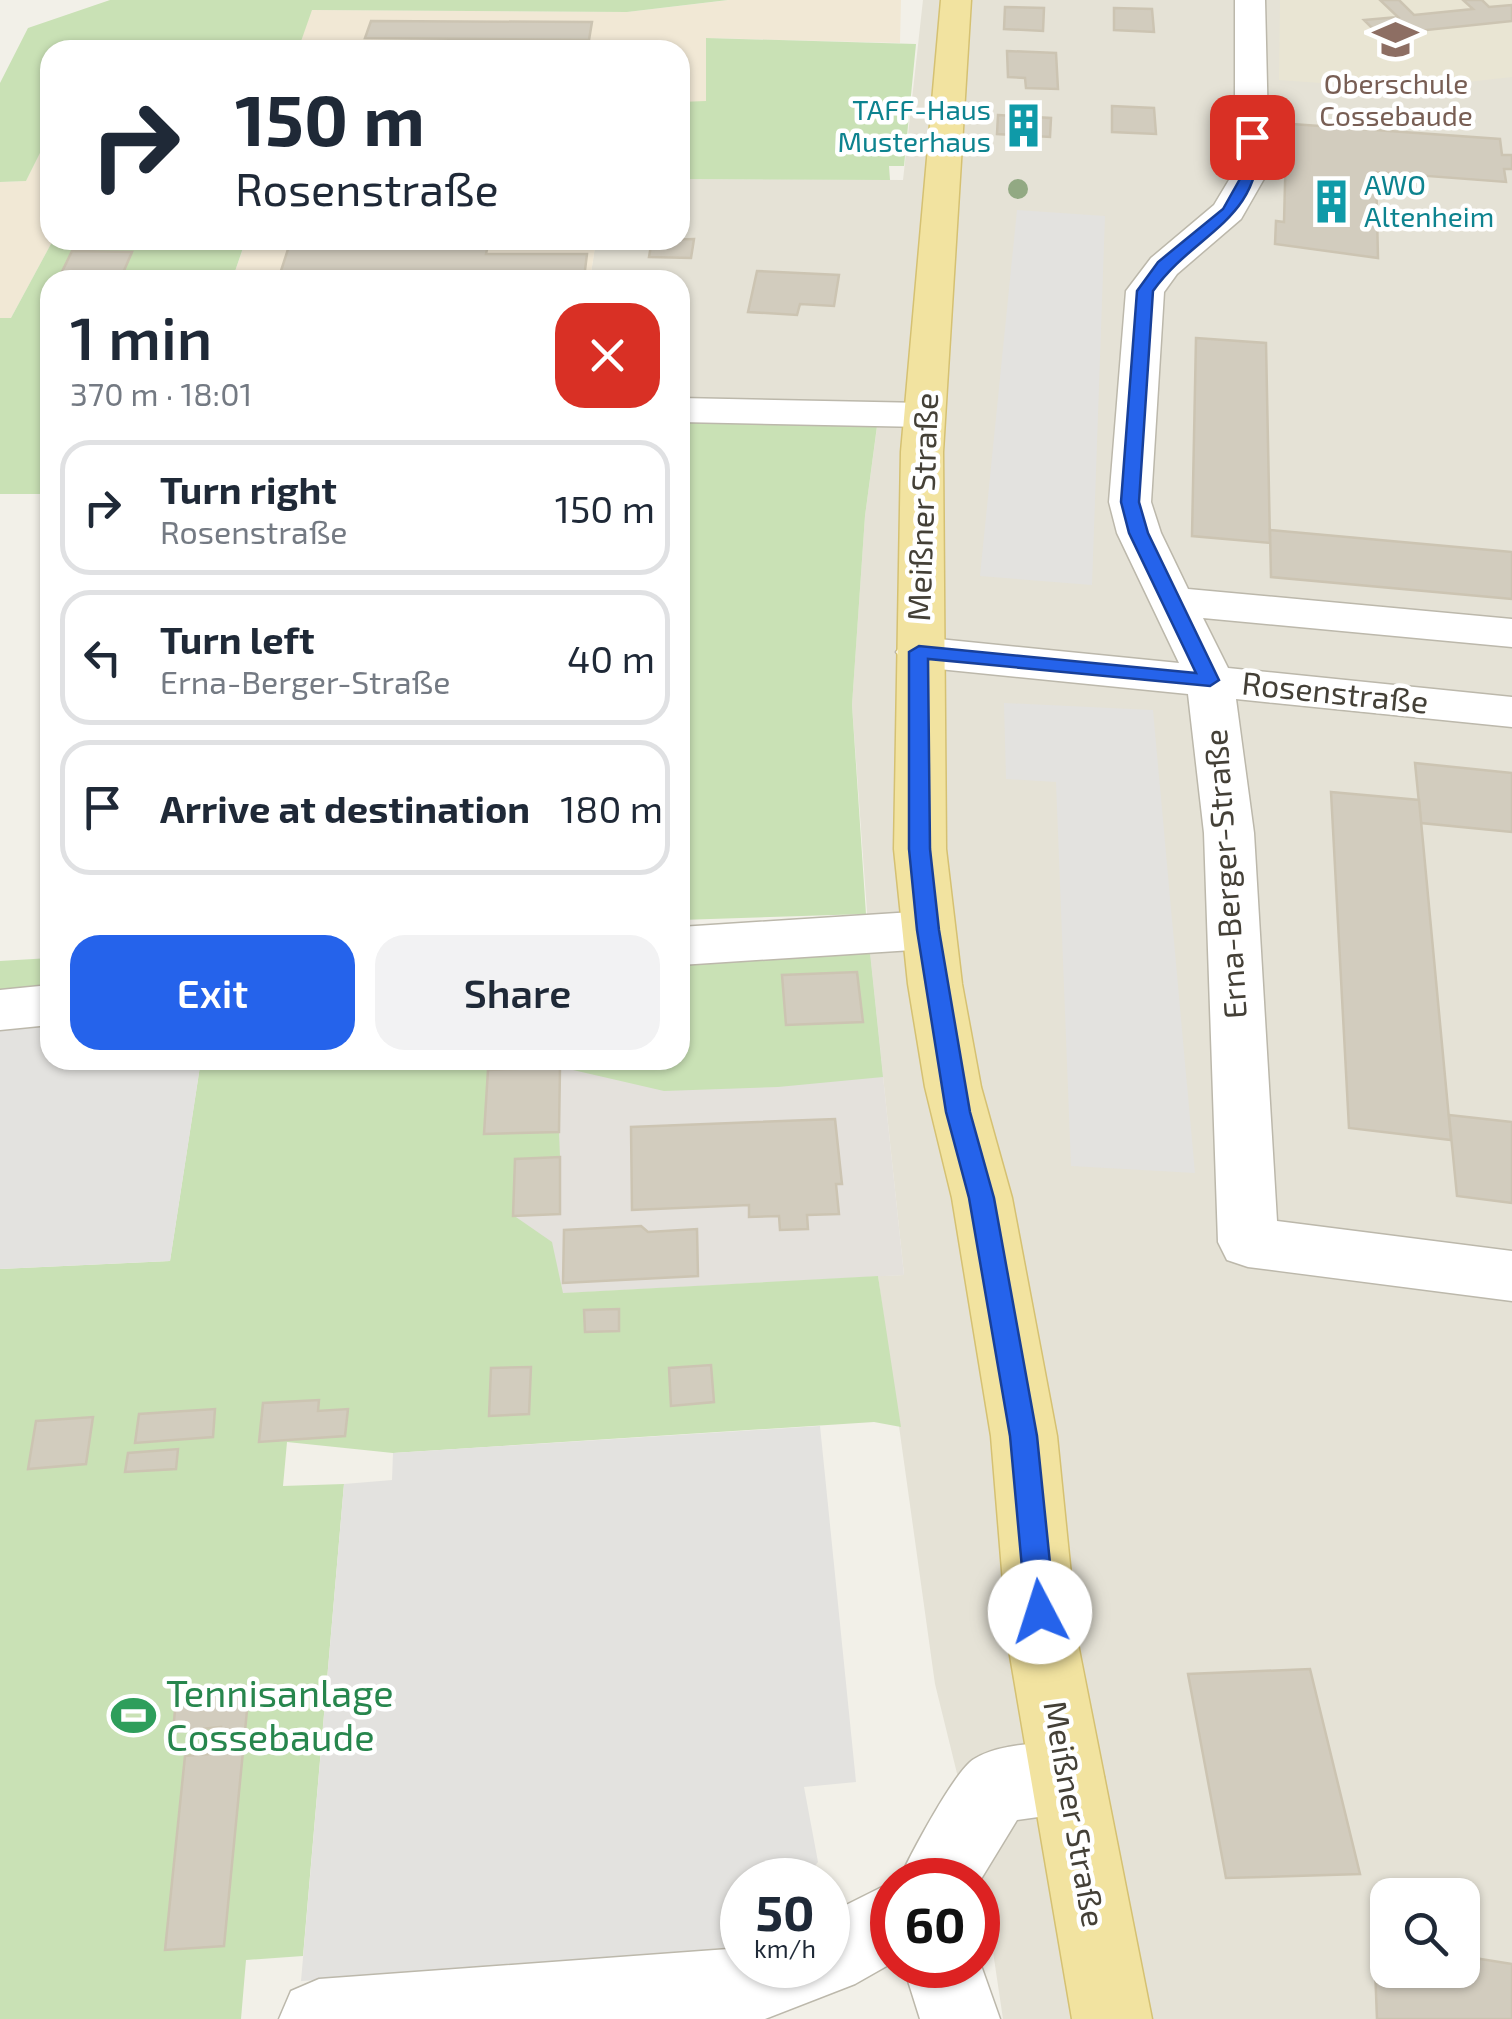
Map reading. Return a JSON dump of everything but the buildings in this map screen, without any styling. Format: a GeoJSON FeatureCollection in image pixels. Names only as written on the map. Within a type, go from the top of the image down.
{"type":"FeatureCollection","features":[{"type":"Feature","properties":{"kind":"main road","name":"Meißner Straße"},"geometry":{"type":"LineString","coordinates":[[956,0],[924,415],[920,849],[928,930],[958,1112],[982,1198],[1024,1436],[1043,1644],[1112,2019]]}},
{"type":"Feature","properties":{"kind":"street","name":"Erna-Berger-Straße"},"geometry":{"type":"LineString","coordinates":[[1250,0],[1252,170],[1228,212],[1164,266],[1145,291],[1130,502],[1138,533],[1210,680],[1229,833],[1248,1242],[1512,1276]]}},
{"type":"Feature","properties":{"kind":"street"},"geometry":{"type":"LineString","coordinates":[[690,410],[924,415]]}},
{"type":"Feature","properties":{"kind":"street"},"geometry":{"type":"LineString","coordinates":[[1173,601],[1512,633]]}},
{"type":"Feature","properties":{"kind":"street","name":"Rosenstraße"},"geometry":{"type":"LineString","coordinates":[[919,652],[1512,712]]}},
{"type":"Feature","properties":{"kind":"street"},"geometry":{"type":"LineString","coordinates":[[690,945],[928,930]]}},
{"type":"Feature","properties":{"kind":"street"},"geometry":{"type":"LineString","coordinates":[[0,1010],[40,1005]]}},
{"type":"Feature","properties":{"kind":"street"},"geometry":{"type":"LineString","coordinates":[[951,1858],[996,1786],[1067,1777]]}},
{"type":"Feature","properties":{"kind":"street"},"geometry":{"type":"LineString","coordinates":[[319,2019],[741,1988]]}},
{"type":"Feature","properties":{"kind":"street"},"geometry":{"type":"LineString","coordinates":[[950,1988],[960,2019]]}},
{"type":"Feature","properties":{"kind":"shaded area"},"geometry":{"type":"Polygon","coordinates":[[[729,0],[901,0],[900,43],[707,38],[706,102],[690,102],[690,40],[301,40],[311,10],[627,12],[729,0]]]}},
{"type":"Feature","properties":{"kind":"shaded area"},"geometry":{"type":"Polygon","coordinates":[[[923,0],[1512,0],[1512,2019],[1003,2019],[998,1988],[1000,1858],[978,1858],[935,1684],[878,1276],[904,1275],[870,953],[852,705],[865,516],[877,427],[690,421],[690,270],[592,270],[594,250],[690,250],[690,179],[903,180],[923,0]]]}},
{"type":"Feature","properties":{"kind":"shaded area","name":"Oberschule Cossebaude"},"geometry":{"type":"Polygon","coordinates":[[[1280,0],[1512,0],[1512,77],[1405,89],[1279,80],[1280,0]]]}},
{"type":"Feature","properties":{"kind":"shaded area"},"geometry":{"type":"Polygon","coordinates":[[[40,153],[40,250],[48,250],[11,318],[0,318],[0,182],[26,181],[40,153]]]}},
{"type":"Feature","properties":{"kind":"shaded area"},"geometry":{"type":"Polygon","coordinates":[[[1017,210],[1105,216],[1092,585],[980,576],[1017,210]]]}},
{"type":"Feature","properties":{"kind":"shaded area"},"geometry":{"type":"Polygon","coordinates":[[[243,250],[594,250],[592,270],[236,270],[243,250]]]}},
{"type":"Feature","properties":{"kind":"shaded area"},"geometry":{"type":"Polygon","coordinates":[[[1004,703],[1153,710],[1195,1173],[1071,1166],[1056,782],[1006,779],[1004,703]]]}},
{"type":"Feature","properties":{"kind":"shaded area"},"geometry":{"type":"Polygon","coordinates":[[[870,953],[904,1275],[162,1315],[199,1070],[690,1070],[690,1054],[870,953]]]}},
{"type":"Feature","properties":{"kind":"shaded area"},"geometry":{"type":"Polygon","coordinates":[[[40,994],[40,1070],[199,1070],[170,1261],[0,1269],[0,997],[40,994]]]}},
{"type":"Feature","properties":{"kind":"shaded area"},"geometry":{"type":"Polygon","coordinates":[[[820,1426],[856,1782],[804,1787],[817,1858],[720,1858],[720,1956],[301,1981],[344,1484],[392,1480],[393,1453],[820,1426]]]}},
{"type":"Feature","properties":{"kind":"green space"},"geometry":{"type":"Polygon","coordinates":[[[110,0],[728,0],[627,12],[312,10],[302,40],[40,40],[40,153],[26,181],[0,182],[0,83],[28,28],[110,0]]]}},
{"type":"Feature","properties":{"kind":"green space"},"geometry":{"type":"Polygon","coordinates":[[[706,38],[916,44],[904,166],[889,166],[890,180],[690,179],[690,102],[706,101],[706,38]]]}},
{"type":"Feature","properties":{"kind":"green space"},"geometry":{"type":"Polygon","coordinates":[[[48,250],[242,250],[235,270],[40,270],[40,494],[0,494],[0,318],[11,318],[48,250]]]}},
{"type":"Feature","properties":{"kind":"green space"},"geometry":{"type":"Polygon","coordinates":[[[690,421],[877,426],[865,516],[852,705],[866,914],[690,920],[690,421]]]}},
{"type":"Feature","properties":{"kind":"green space"},"geometry":{"type":"Polygon","coordinates":[[[870,953],[883,1077],[778,1087],[664,1091],[573,1070],[690,1070],[690,962],[870,953]]]}},
{"type":"Feature","properties":{"kind":"green space"},"geometry":{"type":"Polygon","coordinates":[[[40,959],[40,994],[0,997],[0,961],[40,959]]]}},
{"type":"Feature","properties":{"kind":"green space"},"geometry":{"type":"Polygon","coordinates":[[[199,1070],[488,1070],[484,1134],[559,1132],[560,1157],[513,1215],[552,1242],[563,1293],[878,1276],[901,1427],[874,1422],[393,1453],[287,1442],[283,1486],[344,1484],[303,1956],[246,1960],[241,2019],[0,2019],[0,1269],[170,1261],[199,1070]]]}},
{"type":"Feature","properties":{"kind":"place","name":"Oberschule Cossebaude"},"geometry":{"type":"Point","coordinates":[1396,39]}},
{"type":"Feature","properties":{"kind":"place","name":"TAFF-Haus Musterhaus"},"geometry":{"type":"Point","coordinates":[1024,126]}},
{"type":"Feature","properties":{"kind":"place","name":"AWO Altenheim"},"geometry":{"type":"Point","coordinates":[1331,201]}},
{"type":"Feature","properties":{"kind":"place","name":"Tennisanlage Cossebaude"},"geometry":{"type":"Point","coordinates":[133,1716]}},
{"type":"Feature","properties":{"kind":"route"},"geometry":{"type":"LineString","coordinates":[[1040,1612],[1024,1436],[982,1198],[958,1112],[928,930],[920,849],[919,652],[1210,680],[1138,533],[1130,502],[1145,291],[1164,266],[1228,212],[1252,170],[1252,137]]}}]}
